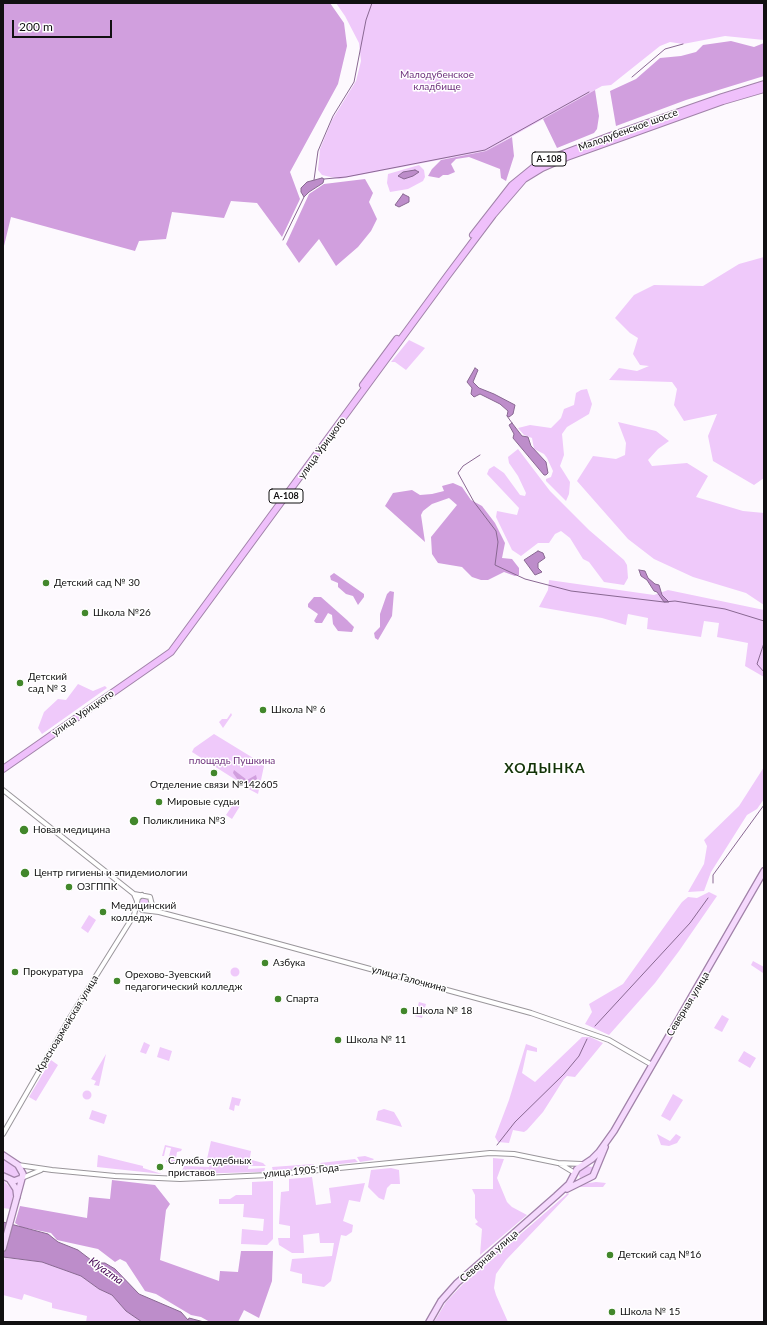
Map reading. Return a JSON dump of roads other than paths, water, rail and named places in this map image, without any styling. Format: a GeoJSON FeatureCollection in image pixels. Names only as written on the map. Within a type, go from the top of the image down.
{"type":"FeatureCollection","features":[{"type":"Feature","properties":{"kind":"highway","name":"Малодубенское шоссе"},"geometry":{"type":"LineString","coordinates":[[405,332],[490,212],[512,185],[530,169],[565,152],[742,90],[764,84]]}},
{"type":"Feature","properties":{"kind":"highway","name":"Малодубенское шоссе"},"geometry":{"type":"LineString","coordinates":[[405,332],[493,215],[515,188],[532,173],[552,163],[612,140],[723,100],[764,88]]}},
{"type":"Feature","properties":{"kind":"highway","name":"улица Урицкого"},"geometry":{"type":"LineString","coordinates":[[3,769],[163,657],[405,332]]}},
{"type":"Feature","properties":{"kind":"main road","name":"Северная улица"},"geometry":{"type":"LineString","coordinates":[[429,1322],[436,1309],[453,1288],[556,1196],[570,1181],[574,1174],[595,1156],[610,1136],[764,872]]}},
{"type":"Feature","properties":{"kind":"main road","name":"Северная улица"},"geometry":{"type":"LineString","coordinates":[[556,1196],[573,1185],[585,1181],[593,1176],[610,1136]]}},
{"type":"Feature","properties":{"kind":"main road"},"geometry":{"type":"LineString","coordinates":[[3,1248],[22,1178],[22,1172],[18,1165],[4,1155]]}},
{"type":"Feature","properties":{"kind":"main road"},"geometry":{"type":"LineString","coordinates":[[584,1164],[591,1163],[597,1168]]}},
{"type":"Feature","properties":{"kind":"main road"},"geometry":{"type":"LineString","coordinates":[[574,1174],[579,1179],[585,1181]]}},
{"type":"Feature","properties":{"kind":"main road"},"geometry":{"type":"LineString","coordinates":[[3,1176],[10,1180],[17,1181],[22,1178]]}},
{"type":"Feature","properties":{"kind":"main road"},"geometry":{"type":"LineString","coordinates":[[10,1180],[16,1190],[17,1197]]}},
{"type":"Feature","properties":{"kind":"street"},"geometry":{"type":"LineString","coordinates":[[3,790],[134,894],[148,896],[159,912]]}},
{"type":"Feature","properties":{"kind":"street"},"geometry":{"type":"LineString","coordinates":[[134,894],[137,903],[144,910]]}},
{"type":"Feature","properties":{"kind":"street"},"geometry":{"type":"LineString","coordinates":[[137,903],[142,896]]}},
{"type":"Feature","properties":{"kind":"street"},"geometry":{"type":"LineString","coordinates":[[134,915],[150,907],[152,902]]}},
{"type":"Feature","properties":{"kind":"street","name":"Красноармейская улица"},"geometry":{"type":"LineString","coordinates":[[3,1134],[70,1016],[134,915],[137,903]]}},
{"type":"Feature","properties":{"kind":"street","name":"улица Галочкина"},"geometry":{"type":"LineString","coordinates":[[144,910],[159,912],[531,1013],[609,1040],[652,1064]]}},
{"type":"Feature","properties":{"kind":"street","name":"улица 1905 Года"},"geometry":{"type":"LineString","coordinates":[[18,1165],[44,1169],[148,1178],[214,1178],[269,1175],[490,1153],[514,1154],[558,1163],[584,1164]]}},
{"type":"Feature","properties":{"kind":"street","name":"улица 1905 Года"},"geometry":{"type":"LineString","coordinates":[[558,1163],[569,1169],[574,1174]]}},
{"type":"Feature","properties":{"kind":"street"},"geometry":{"type":"LineString","coordinates":[[22,1178],[44,1169]]}},
{"type":"Feature","properties":{"kind":"street"},"geometry":{"type":"LineString","coordinates":[[569,1169],[572,1176],[570,1181]]}},
{"type":"Feature","properties":{"kind":"water"},"geometry":{"type":"Polygon","coordinates":[[[415,170],[419,172],[413,176],[404,179],[398,176],[403,172],[415,170]]]}},
{"type":"Feature","properties":{"kind":"water"},"geometry":{"type":"Polygon","coordinates":[[[322,178],[324,179],[323,183],[304,197],[301,192],[301,188],[307,182],[322,178]]]}},
{"type":"Feature","properties":{"kind":"water"},"geometry":{"type":"Polygon","coordinates":[[[403,194],[409,197],[409,202],[399,207],[395,205],[403,194]]]}},
{"type":"Feature","properties":{"kind":"water"},"geometry":{"type":"Polygon","coordinates":[[[475,368],[478,370],[473,382],[479,388],[515,405],[513,414],[509,417],[507,416],[508,411],[500,404],[480,394],[474,397],[471,394],[472,388],[467,382],[475,368]]]}},
{"type":"Feature","properties":{"kind":"water"},"geometry":{"type":"Polygon","coordinates":[[[512,423],[522,436],[528,437],[531,446],[546,462],[548,473],[546,475],[544,475],[513,438],[514,434],[509,425],[512,423]]]}},
{"type":"Feature","properties":{"kind":"water"},"geometry":{"type":"Polygon","coordinates":[[[538,551],[543,553],[545,558],[538,563],[538,568],[542,572],[535,575],[524,560],[538,551]]]}},
{"type":"Feature","properties":{"kind":"water"},"geometry":{"type":"Polygon","coordinates":[[[639,570],[645,571],[648,578],[655,584],[659,585],[662,595],[669,602],[664,602],[647,580],[641,576],[639,570]]]}},
{"type":"Feature","properties":{"kind":"water","name":"Klyazma"},"geometry":{"type":"Polygon","coordinates":[[[3,1222],[48,1234],[58,1242],[78,1250],[95,1263],[105,1263],[115,1269],[139,1294],[181,1312],[188,1320],[189,1318],[204,1322],[142,1322],[126,1311],[112,1295],[99,1289],[81,1276],[42,1262],[3,1257],[3,1222]]]}},
{"type":"Feature","properties":{"kind":"waterway"},"geometry":{"type":"LineString","coordinates":[[314,180],[318,151],[333,116],[354,82],[366,20],[372,3]]}},
{"type":"Feature","properties":{"kind":"waterway"},"geometry":{"type":"LineString","coordinates":[[632,77],[665,49],[683,44]]}},
{"type":"Feature","properties":{"kind":"waterway"},"geometry":{"type":"LineString","coordinates":[[324,179],[346,177],[485,150],[589,92]]}},
{"type":"Feature","properties":{"kind":"waterway"},"geometry":{"type":"LineString","coordinates":[[283,240],[304,197]]}},
{"type":"Feature","properties":{"kind":"waterway"},"geometry":{"type":"LineString","coordinates":[[507,416],[512,423]]}},
{"type":"Feature","properties":{"kind":"waterway"},"geometry":{"type":"LineString","coordinates":[[480,455],[463,466],[458,473],[474,502],[496,531],[498,542],[495,565],[525,579],[571,591],[664,602],[675,601],[725,609],[764,621]]}},
{"type":"Feature","properties":{"kind":"waterway"},"geometry":{"type":"LineString","coordinates":[[764,643],[757,664],[764,672]]}},
{"type":"Feature","properties":{"kind":"waterway"},"geometry":{"type":"LineString","coordinates":[[713,883],[713,875],[764,805]]}},
{"type":"Feature","properties":{"kind":"waterway"},"geometry":{"type":"LineString","coordinates":[[595,1026],[690,923],[708,898]]}},
{"type":"Feature","properties":{"kind":"waterway"},"geometry":{"type":"LineString","coordinates":[[497,1145],[515,1122],[564,1074],[579,1056],[587,1039]]}},
{"type":"Feature","properties":{"kind":"place","name":"Детский сад № 30"},"geometry":{"type":"Point","coordinates":[46,583]}},
{"type":"Feature","properties":{"kind":"place","name":"Школа №26"},"geometry":{"type":"Point","coordinates":[85,613]}},
{"type":"Feature","properties":{"kind":"place","name":"Детский сад № 3"},"geometry":{"type":"Point","coordinates":[20,683]}},
{"type":"Feature","properties":{"kind":"place","name":"Школа № 6"},"geometry":{"type":"Point","coordinates":[263,710]}},
{"type":"Feature","properties":{"kind":"place","name":"Отделение связи №142605"},"geometry":{"type":"Point","coordinates":[214,773]}},
{"type":"Feature","properties":{"kind":"place","name":"Мировые судьи"},"geometry":{"type":"Point","coordinates":[159,802]}},
{"type":"Feature","properties":{"kind":"place","name":"Поликлиника №3"},"geometry":{"type":"Point","coordinates":[134,821]}},
{"type":"Feature","properties":{"kind":"place","name":"Новая медицина"},"geometry":{"type":"Point","coordinates":[24,830]}},
{"type":"Feature","properties":{"kind":"place","name":"Центр гигиены и эпидемиологии"},"geometry":{"type":"Point","coordinates":[25,873]}},
{"type":"Feature","properties":{"kind":"place","name":"ОЗГППК"},"geometry":{"type":"Point","coordinates":[69,887]}},
{"type":"Feature","properties":{"kind":"place","name":"Медицинский колледж"},"geometry":{"type":"Point","coordinates":[103,912]}},
{"type":"Feature","properties":{"kind":"place","name":"Азбука"},"geometry":{"type":"Point","coordinates":[265,963]}},
{"type":"Feature","properties":{"kind":"place","name":"Прокуратура"},"geometry":{"type":"Point","coordinates":[15,972]}},
{"type":"Feature","properties":{"kind":"place","name":"Орехово-Зуевский педагогический колледж"},"geometry":{"type":"Point","coordinates":[117,981]}},
{"type":"Feature","properties":{"kind":"place","name":"Спарта"},"geometry":{"type":"Point","coordinates":[278,999]}},
{"type":"Feature","properties":{"kind":"place","name":"Школа № 18"},"geometry":{"type":"Point","coordinates":[404,1011]}},
{"type":"Feature","properties":{"kind":"place","name":"Школа № 11"},"geometry":{"type":"Point","coordinates":[338,1040]}},
{"type":"Feature","properties":{"kind":"place","name":"Служба судебных приставов"},"geometry":{"type":"Point","coordinates":[160,1167]}},
{"type":"Feature","properties":{"kind":"place","name":"Детский сад №16"},"geometry":{"type":"Point","coordinates":[610,1255]}},
{"type":"Feature","properties":{"kind":"place","name":"Школа № 15"},"geometry":{"type":"Point","coordinates":[612,1312]}},
{"type":"Feature","properties":{"kind":"district","name":"ХОДЫНКА"},"geometry":{"type":"Point","coordinates":[545,768]}},
{"type":"Feature","properties":{"kind":"park label","name":"Малодубенское кладбище"},"geometry":{"type":"Point","coordinates":[437,80]}},
{"type":"Feature","properties":{"kind":"park label","name":"площадь Пушкина"},"geometry":{"type":"Point","coordinates":[232,761]}}]}
